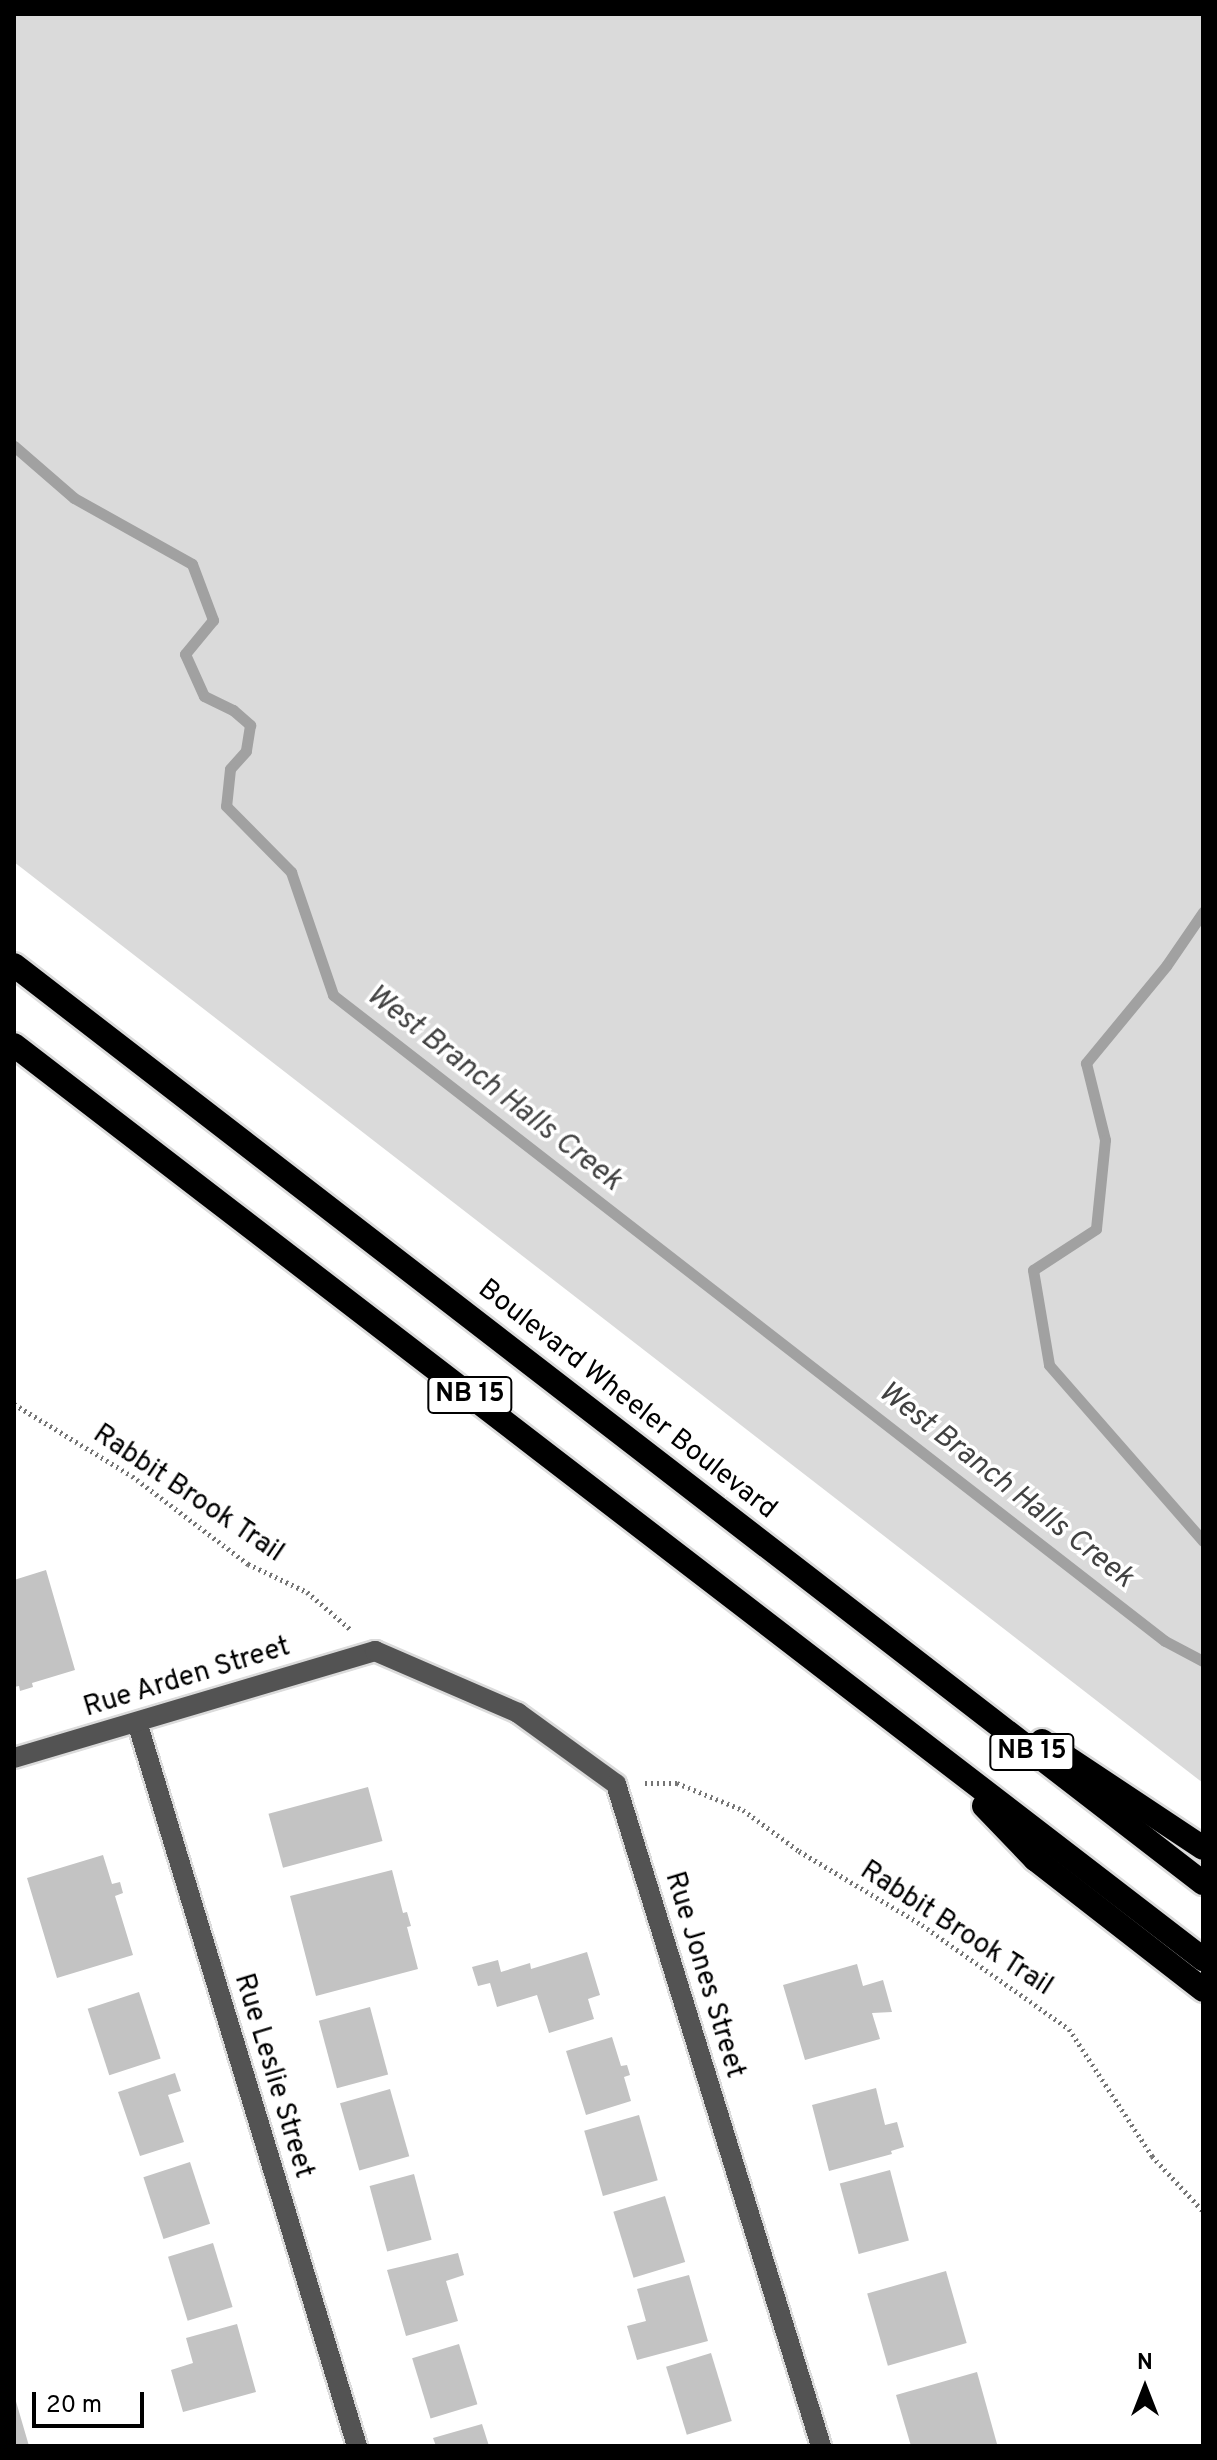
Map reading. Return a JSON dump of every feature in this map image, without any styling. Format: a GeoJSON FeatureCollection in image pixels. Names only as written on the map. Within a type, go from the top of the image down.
{"type":"FeatureCollection","features":[{"type":"Feature","properties":{"kind":"highway","name":"Boulevard Wheeler Boulevard"},"geometry":{"type":"LineString","coordinates":[[14,965],[1203,1883]]}},
{"type":"Feature","properties":{"kind":"highway","name":"NB 15"},"geometry":{"type":"LineString","coordinates":[[14,1045],[1203,1959]]}},
{"type":"Feature","properties":{"kind":"highway"},"geometry":{"type":"LineString","coordinates":[[860,1621],[1203,1848]]}},
{"type":"Feature","properties":{"kind":"highway"},"geometry":{"type":"LineString","coordinates":[[927,1746],[1035,1859],[1203,1990]]}},
{"type":"Feature","properties":{"kind":"street","name":"Rue Arden Street"},"geometry":{"type":"LineString","coordinates":[[14,1758],[375,1651]]}},
{"type":"Feature","properties":{"kind":"street"},"geometry":{"type":"LineString","coordinates":[[375,1651],[518,1713],[616,1784]]}},
{"type":"Feature","properties":{"kind":"street","name":"Rue Leslie Street"},"geometry":{"type":"LineString","coordinates":[[137,1722],[357,2446]]}},
{"type":"Feature","properties":{"kind":"street","name":"Rue Jones Street"},"geometry":{"type":"LineString","coordinates":[[616,1784],[821,2446]]}},
{"type":"Feature","properties":{"kind":"path","name":"Rabbit Brook Trail"},"geometry":{"type":"LineString","coordinates":[[14,1404],[132,1476],[248,1564],[307,1592],[375,1651]]}},
{"type":"Feature","properties":{"kind":"path","name":"Rabbit Brook Trail"},"geometry":{"type":"LineString","coordinates":[[616,1784],[677,1783],[743,1810],[799,1851],[935,1934],[1069,2029],[1152,2156],[1203,2211]]}},
{"type":"Feature","properties":{"kind":"shaded area"},"geometry":{"type":"Polygon","coordinates":[[[14,14],[1203,14],[1203,1783],[14,862],[14,14]]]}},
{"type":"Feature","properties":{"kind":"building"},"geometry":{"type":"Polygon","coordinates":[[[46,1570],[75,1670],[32,1683],[33,1687],[20,1691],[19,1686],[14,1687],[14,1580],[46,1570]]]}},
{"type":"Feature","properties":{"kind":"building"},"geometry":{"type":"Polygon","coordinates":[[[368,1787],[382,1841],[283,1868],[269,1814],[368,1787]]]}},
{"type":"Feature","properties":{"kind":"building"},"geometry":{"type":"Polygon","coordinates":[[[103,1855],[112,1884],[120,1882],[123,1893],[115,1896],[133,1955],[57,1978],[27,1878],[103,1855]]]}},
{"type":"Feature","properties":{"kind":"building"},"geometry":{"type":"Polygon","coordinates":[[[392,1870],[403,1913],[407,1912],[411,1926],[407,1927],[418,1969],[316,1996],[290,1896],[392,1870]]]}},
{"type":"Feature","properties":{"kind":"building"},"geometry":{"type":"Polygon","coordinates":[[[587,1952],[600,1995],[588,1999],[594,2019],[549,2033],[537,1995],[497,2007],[490,1983],[478,1986],[472,1967],[498,1960],[501,1972],[530,1963],[531,1969],[587,1952]]]}},
{"type":"Feature","properties":{"kind":"building"},"geometry":{"type":"Polygon","coordinates":[[[857,1964],[863,1986],[883,1980],[892,2012],[872,2013],[880,2039],[805,2060],[783,1985],[857,1964]]]}},
{"type":"Feature","properties":{"kind":"building"},"geometry":{"type":"Polygon","coordinates":[[[139,1992],[161,2059],[109,2075],[88,2009],[139,1992]]]}},
{"type":"Feature","properties":{"kind":"building"},"geometry":{"type":"Polygon","coordinates":[[[370,2007],[388,2075],[337,2088],[319,2021],[370,2007]]]}},
{"type":"Feature","properties":{"kind":"building"},"geometry":{"type":"Polygon","coordinates":[[[612,2037],[621,2066],[627,2065],[630,2075],[624,2077],[631,2101],[586,2115],[566,2051],[612,2037]]]}},
{"type":"Feature","properties":{"kind":"building"},"geometry":{"type":"Polygon","coordinates":[[[175,2073],[181,2091],[168,2095],[184,2142],[140,2156],[118,2092],[175,2073]]]}},
{"type":"Feature","properties":{"kind":"building"},"geometry":{"type":"Polygon","coordinates":[[[876,2088],[885,2125],[897,2122],[904,2147],[891,2151],[892,2154],[829,2171],[812,2105],[876,2088]]]}},
{"type":"Feature","properties":{"kind":"building"},"geometry":{"type":"Polygon","coordinates":[[[390,2089],[409,2156],[359,2171],[340,2103],[390,2089]]]}},
{"type":"Feature","properties":{"kind":"building"},"geometry":{"type":"Polygon","coordinates":[[[639,2115],[658,2180],[603,2196],[584,2131],[639,2115]]]}},
{"type":"Feature","properties":{"kind":"building"},"geometry":{"type":"Polygon","coordinates":[[[190,2162],[210,2224],[163,2239],[143,2177],[190,2162]]]}},
{"type":"Feature","properties":{"kind":"building"},"geometry":{"type":"Polygon","coordinates":[[[890,2170],[909,2241],[859,2254],[840,2183],[890,2170]]]}},
{"type":"Feature","properties":{"kind":"building"},"geometry":{"type":"Polygon","coordinates":[[[414,2174],[432,2240],[387,2252],[370,2186],[414,2174]]]}},
{"type":"Feature","properties":{"kind":"building"},"geometry":{"type":"Polygon","coordinates":[[[665,2196],[685,2262],[634,2278],[613,2212],[665,2196]]]}},
{"type":"Feature","properties":{"kind":"building"},"geometry":{"type":"Polygon","coordinates":[[[213,2243],[233,2307],[188,2321],[168,2257],[213,2243]]]}},
{"type":"Feature","properties":{"kind":"building"},"geometry":{"type":"Polygon","coordinates":[[[458,2253],[464,2275],[446,2281],[458,2321],[406,2336],[387,2270],[458,2253]]]}},
{"type":"Feature","properties":{"kind":"building"},"geometry":{"type":"Polygon","coordinates":[[[946,2271],[967,2343],[888,2366],[867,2294],[946,2271]]]}},
{"type":"Feature","properties":{"kind":"building"},"geometry":{"type":"Polygon","coordinates":[[[689,2275],[708,2341],[637,2360],[627,2326],[646,2321],[637,2289],[689,2275]]]}},
{"type":"Feature","properties":{"kind":"building"},"geometry":{"type":"Polygon","coordinates":[[[237,2324],[256,2392],[183,2412],[171,2370],[193,2363],[186,2338],[237,2324]]]}},
{"type":"Feature","properties":{"kind":"building"},"geometry":{"type":"Polygon","coordinates":[[[459,2344],[477,2404],[431,2419],[412,2358],[459,2344]]]}},
{"type":"Feature","properties":{"kind":"building"},"geometry":{"type":"Polygon","coordinates":[[[711,2353],[732,2421],[687,2435],[666,2367],[711,2353]]]}},
{"type":"Feature","properties":{"kind":"building"},"geometry":{"type":"Polygon","coordinates":[[[977,2372],[997,2444],[911,2446],[896,2395],[977,2372]]]}},
{"type":"Feature","properties":{"kind":"building"},"geometry":{"type":"Polygon","coordinates":[[[15,2398],[29,2446],[14,2446],[15,2398]]]}},
{"type":"Feature","properties":{"kind":"building"},"geometry":{"type":"Polygon","coordinates":[[[482,2424],[489,2446],[436,2446],[433,2438],[482,2424]]]}},
{"type":"Feature","properties":{"kind":"waterway","name":"West Branch Halls Creek"},"geometry":{"type":"LineString","coordinates":[[14,446],[74,498],[192,564],[213,620],[185,654],[204,696],[233,710],[250,725],[246,751],[230,769],[226,806],[291,872],[333,995],[1165,1641],[1203,1661]]}},
{"type":"Feature","properties":{"kind":"waterway"},"geometry":{"type":"LineString","coordinates":[[1203,912],[1166,966],[1086,1063],[1105,1140],[1096,1229],[1033,1270],[1049,1365],[1203,1541]]}}]}
